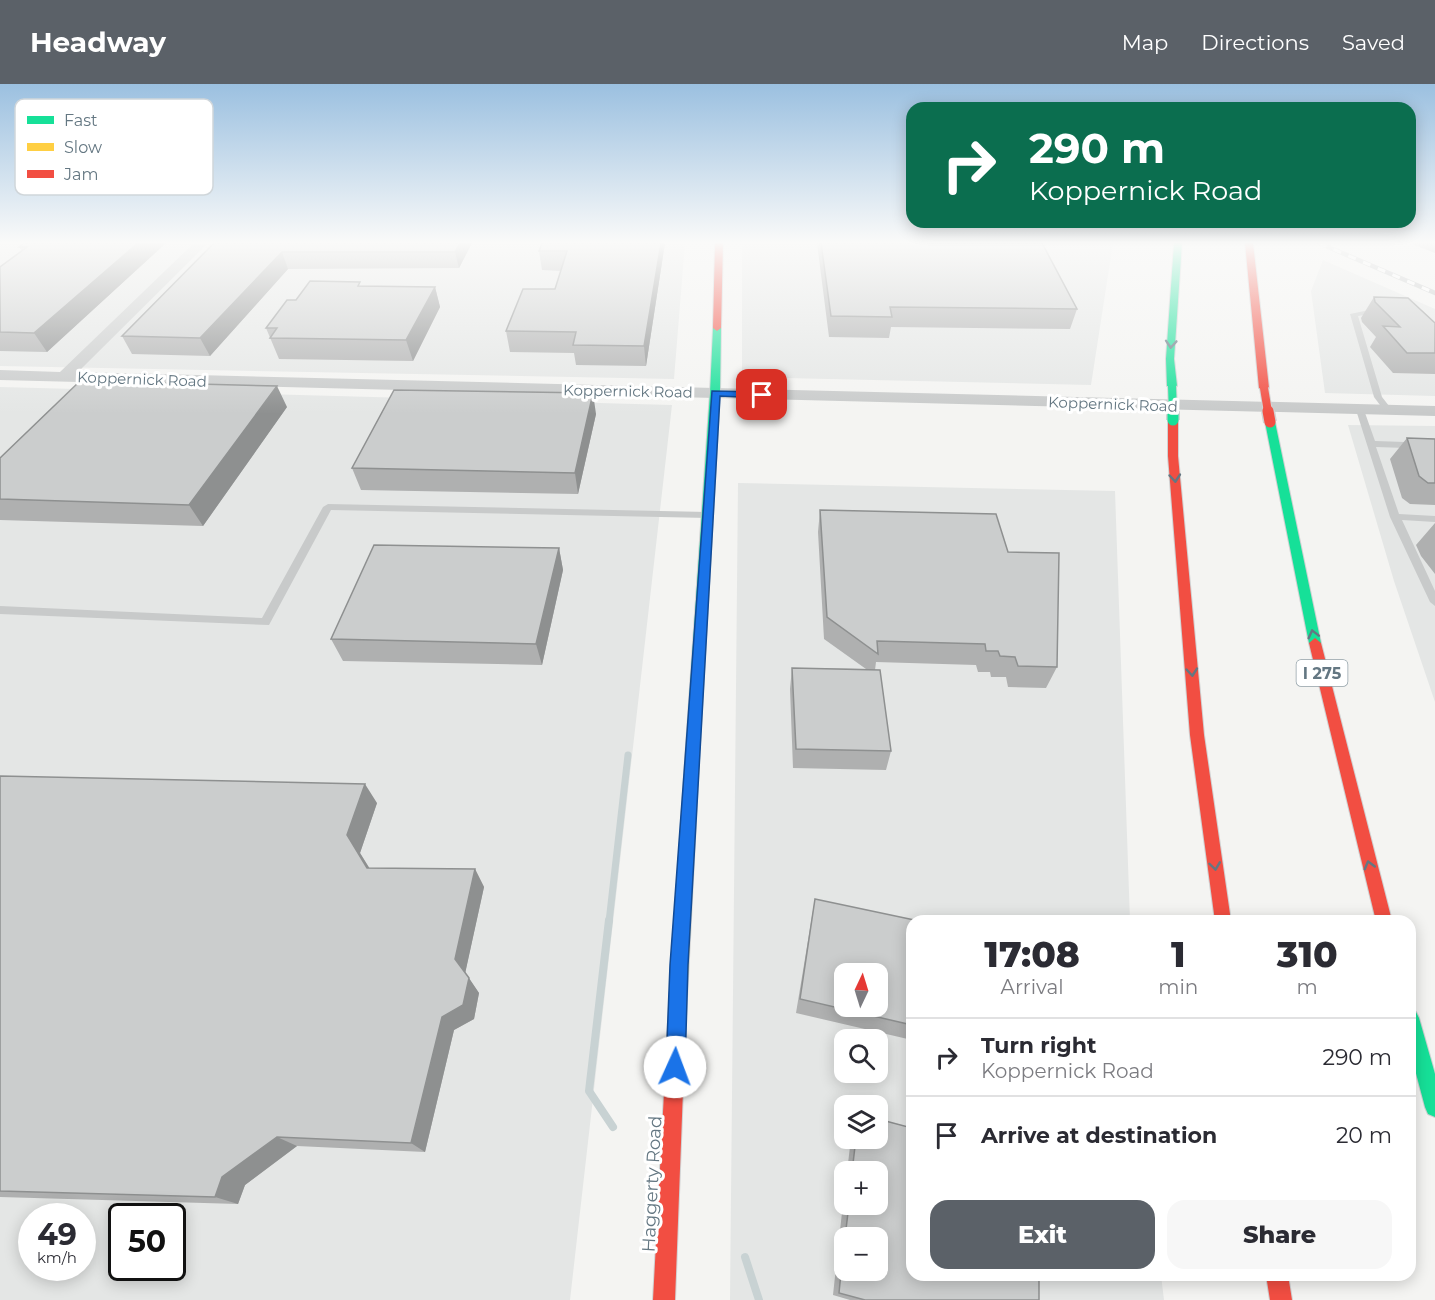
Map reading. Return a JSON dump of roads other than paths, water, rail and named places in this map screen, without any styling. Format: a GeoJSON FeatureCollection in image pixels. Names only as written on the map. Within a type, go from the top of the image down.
{"type":"FeatureCollection","features":[{"type":"Feature","properties":{"kind":"main road","name":"Haggerty Road"},"geometry":{"type":"LineString","coordinates":[[664,1300],[679,965],[708,515],[717,300]]}},
{"type":"Feature","properties":{"kind":"main road"},"geometry":{"type":"LineString","coordinates":[[1174,300],[1170,359],[1173,456],[1197,735],[1222,915]]}},
{"type":"Feature","properties":{"kind":"main road","name":"I 275"},"geometry":{"type":"LineString","coordinates":[[1255,300],[1264,388],[1304,597],[1383,915]]}},
{"type":"Feature","properties":{"kind":"main road"},"geometry":{"type":"LineString","coordinates":[[1416,1039],[1435,1107]]}},
{"type":"Feature","properties":{"kind":"main road"},"geometry":{"type":"LineString","coordinates":[[1278,1281],[1281,1300]]}},
{"type":"Feature","properties":{"kind":"street"},"geometry":{"type":"LineString","coordinates":[[64,377],[144,300]]}},
{"type":"Feature","properties":{"kind":"street","name":"Koppernick Road"},"geometry":{"type":"LineString","coordinates":[[0,375],[64,377],[103,382],[715,393],[1435,411]]}},
{"type":"Feature","properties":{"kind":"lane"},"geometry":{"type":"LineString","coordinates":[[1388,311],[1372,309],[1354,314],[1378,397],[1389,411]]}},
{"type":"Feature","properties":{"kind":"lane"},"geometry":{"type":"LineString","coordinates":[[1360,410],[1395,517],[1435,602]]}},
{"type":"Feature","properties":{"kind":"lane"},"geometry":{"type":"LineString","coordinates":[[1371,444],[1435,446]]}},
{"type":"Feature","properties":{"kind":"lane"},"geometry":{"type":"LineString","coordinates":[[0,610],[265,622],[328,507],[708,515]]}},
{"type":"Feature","properties":{"kind":"lane"},"geometry":{"type":"LineString","coordinates":[[1395,517],[1435,519]]}},
{"type":"Feature","properties":{"kind":"waterway"},"geometry":{"type":"LineString","coordinates":[[609,922],[628,755]]}},
{"type":"Feature","properties":{"kind":"waterway"},"geometry":{"type":"LineString","coordinates":[[609,920],[589,1091],[613,1127]]}},
{"type":"Feature","properties":{"kind":"waterway"},"geometry":{"type":"LineString","coordinates":[[745,1257],[759,1300]]}}]}
